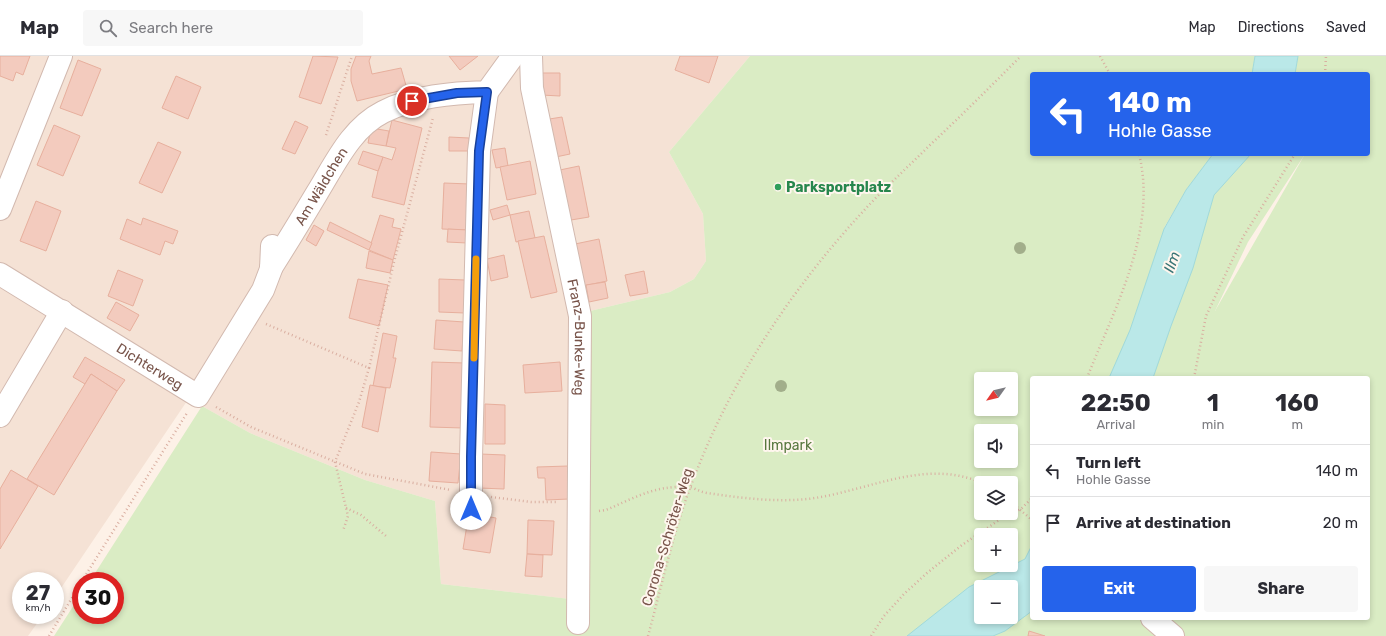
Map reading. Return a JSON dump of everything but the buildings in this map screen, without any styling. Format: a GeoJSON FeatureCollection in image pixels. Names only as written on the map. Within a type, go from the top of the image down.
{"type":"FeatureCollection","features":[{"type":"Feature","properties":{"kind":"street"},"geometry":{"type":"LineString","coordinates":[[0,210],[60,56]]}},
{"type":"Feature","properties":{"kind":"street"},"geometry":{"type":"LineString","coordinates":[[471,509],[479,159],[487,92],[513,56]]}},
{"type":"Feature","properties":{"kind":"street","name":"Franz-Bunke-Weg"},"geometry":{"type":"LineString","coordinates":[[531,56],[532,88],[580,316],[580,503],[578,623]]}},
{"type":"Feature","properties":{"kind":"street","name":"Am Wäldchen"},"geometry":{"type":"LineString","coordinates":[[271,270],[346,146],[361,128],[382,112],[402,104],[457,93],[487,92]]}},
{"type":"Feature","properties":{"kind":"street","name":"Dichterweg"},"geometry":{"type":"LineString","coordinates":[[0,274],[198,396],[263,290],[271,270],[272,246]]}},
{"type":"Feature","properties":{"kind":"street"},"geometry":{"type":"LineString","coordinates":[[0,416],[62,311]]}},
{"type":"Feature","properties":{"kind":"street"},"geometry":{"type":"LineString","coordinates":[[1154,620],[1173,636]]}},
{"type":"Feature","properties":{"kind":"path"},"geometry":{"type":"LineString","coordinates":[[339,97],[352,56]]}},
{"type":"Feature","properties":{"kind":"path","name":"Corona-Schröter-Weg"},"geometry":{"type":"LineString","coordinates":[[648,636],[675,535],[690,488],[720,418],[745,370],[789,302],[816,266],[870,204],[1021,56]]}},
{"type":"Feature","properties":{"kind":"path"},"geometry":{"type":"LineString","coordinates":[[1100,56],[1109,72]]}},
{"type":"Feature","properties":{"kind":"path"},"geometry":{"type":"LineString","coordinates":[[1326,56],[1326,72]]}},
{"type":"Feature","properties":{"kind":"path"},"geometry":{"type":"LineString","coordinates":[[343,531],[348,516],[335,462],[359,402],[369,368],[394,262],[439,96]]}},
{"type":"Feature","properties":{"kind":"path"},"geometry":{"type":"LineString","coordinates":[[1088,376],[1125,282],[1140,229],[1143,204],[1139,156]]}},
{"type":"Feature","properties":{"kind":"path"},"geometry":{"type":"LineString","coordinates":[[1194,376],[1206,316],[1243,237],[1294,156]]}},
{"type":"Feature","properties":{"kind":"path"},"geometry":{"type":"LineString","coordinates":[[247,316],[369,368]]}},
{"type":"Feature","properties":{"kind":"path"},"geometry":{"type":"LineString","coordinates":[[88,572],[198,396],[251,427],[335,462]]}},
{"type":"Feature","properties":{"kind":"path"},"geometry":{"type":"LineString","coordinates":[[580,503],[594,511],[606,510],[650,492],[666,488],[690,488],[699,492],[740,498],[780,501],[824,497],[923,473],[952,474],[974,479]]}},
{"type":"Feature","properties":{"kind":"path"},"geometry":{"type":"LineString","coordinates":[[871,636],[884,616],[904,594],[927,573],[962,545],[1008,514],[1021,509],[1030,500]]}},
{"type":"Feature","properties":{"kind":"path"},"geometry":{"type":"LineString","coordinates":[[1018,507],[1030,518]]}},
{"type":"Feature","properties":{"kind":"path"},"geometry":{"type":"LineString","coordinates":[[346,508],[361,515],[386,536]]}},
{"type":"Feature","properties":{"kind":"path"},"geometry":{"type":"LineString","coordinates":[[49,636],[72,598]]}},
{"type":"Feature","properties":{"kind":"shaded area"},"geometry":{"type":"Polygon","coordinates":[[[0,56],[750,56],[669,152],[703,214],[706,261],[694,279],[670,292],[590,311],[569,599],[441,584],[435,501],[365,480],[250,433],[202,406],[187,401],[64,584],[64,572],[12,572],[12,624],[37,624],[28,636],[0,636],[0,56]]]}},
{"type":"Feature","properties":{"kind":"green space","name":"Ilmpark"},"geometry":{"type":"Polygon","coordinates":[[[750,56],[1255,56],[1252,72],[1030,72],[1030,156],[1212,156],[1186,190],[1164,228],[1214,195],[1249,156],[1304,156],[1248,242],[1215,311],[1304,156],[1370,156],[1370,72],[1295,72],[1298,56],[1386,56],[1386,636],[54,636],[62,624],[64,624],[64,620],[72,608],[72,624],[124,624],[124,572],[96,572],[202,406],[250,433],[365,480],[435,501],[441,584],[587,601],[590,311],[670,292],[694,279],[706,261],[703,214],[669,152],[750,56]]]}},
{"type":"Feature","properties":{"kind":"water"},"geometry":{"type":"Polygon","coordinates":[[[1255,56],[1298,56],[1295,72],[1252,72],[1255,56]]]}},
{"type":"Feature","properties":{"kind":"water","name":"Ilm"},"geometry":{"type":"Polygon","coordinates":[[[1212,156],[1249,156],[1214,195],[1193,268],[1154,376],[1110,376],[1130,330],[1164,229],[1186,190],[1212,156]]]}},
{"type":"Feature","properties":{"kind":"water"},"geometry":{"type":"Polygon","coordinates":[[[1030,549],[1030,612],[1018,621],[1018,580],[983,580],[999,572],[1018,572],[1018,562],[1025,559],[1030,549]]]}},
{"type":"Feature","properties":{"kind":"water"},"geometry":{"type":"Polygon","coordinates":[[[974,584],[974,624],[1014,624],[1005,631],[993,636],[907,636],[974,584]]]}},
{"type":"Feature","properties":{"kind":"slow traffic"},"geometry":{"type":"LineString","coordinates":[[474,358],[476,259]]}},
{"type":"Feature","properties":{"kind":"place","name":"Parksportplatz"},"geometry":{"type":"Point","coordinates":[778,187]}},
{"type":"Feature","properties":{"kind":"route"},"geometry":{"type":"LineString","coordinates":[[412,101],[457,93],[487,92],[479,151],[471,509]]}}]}
